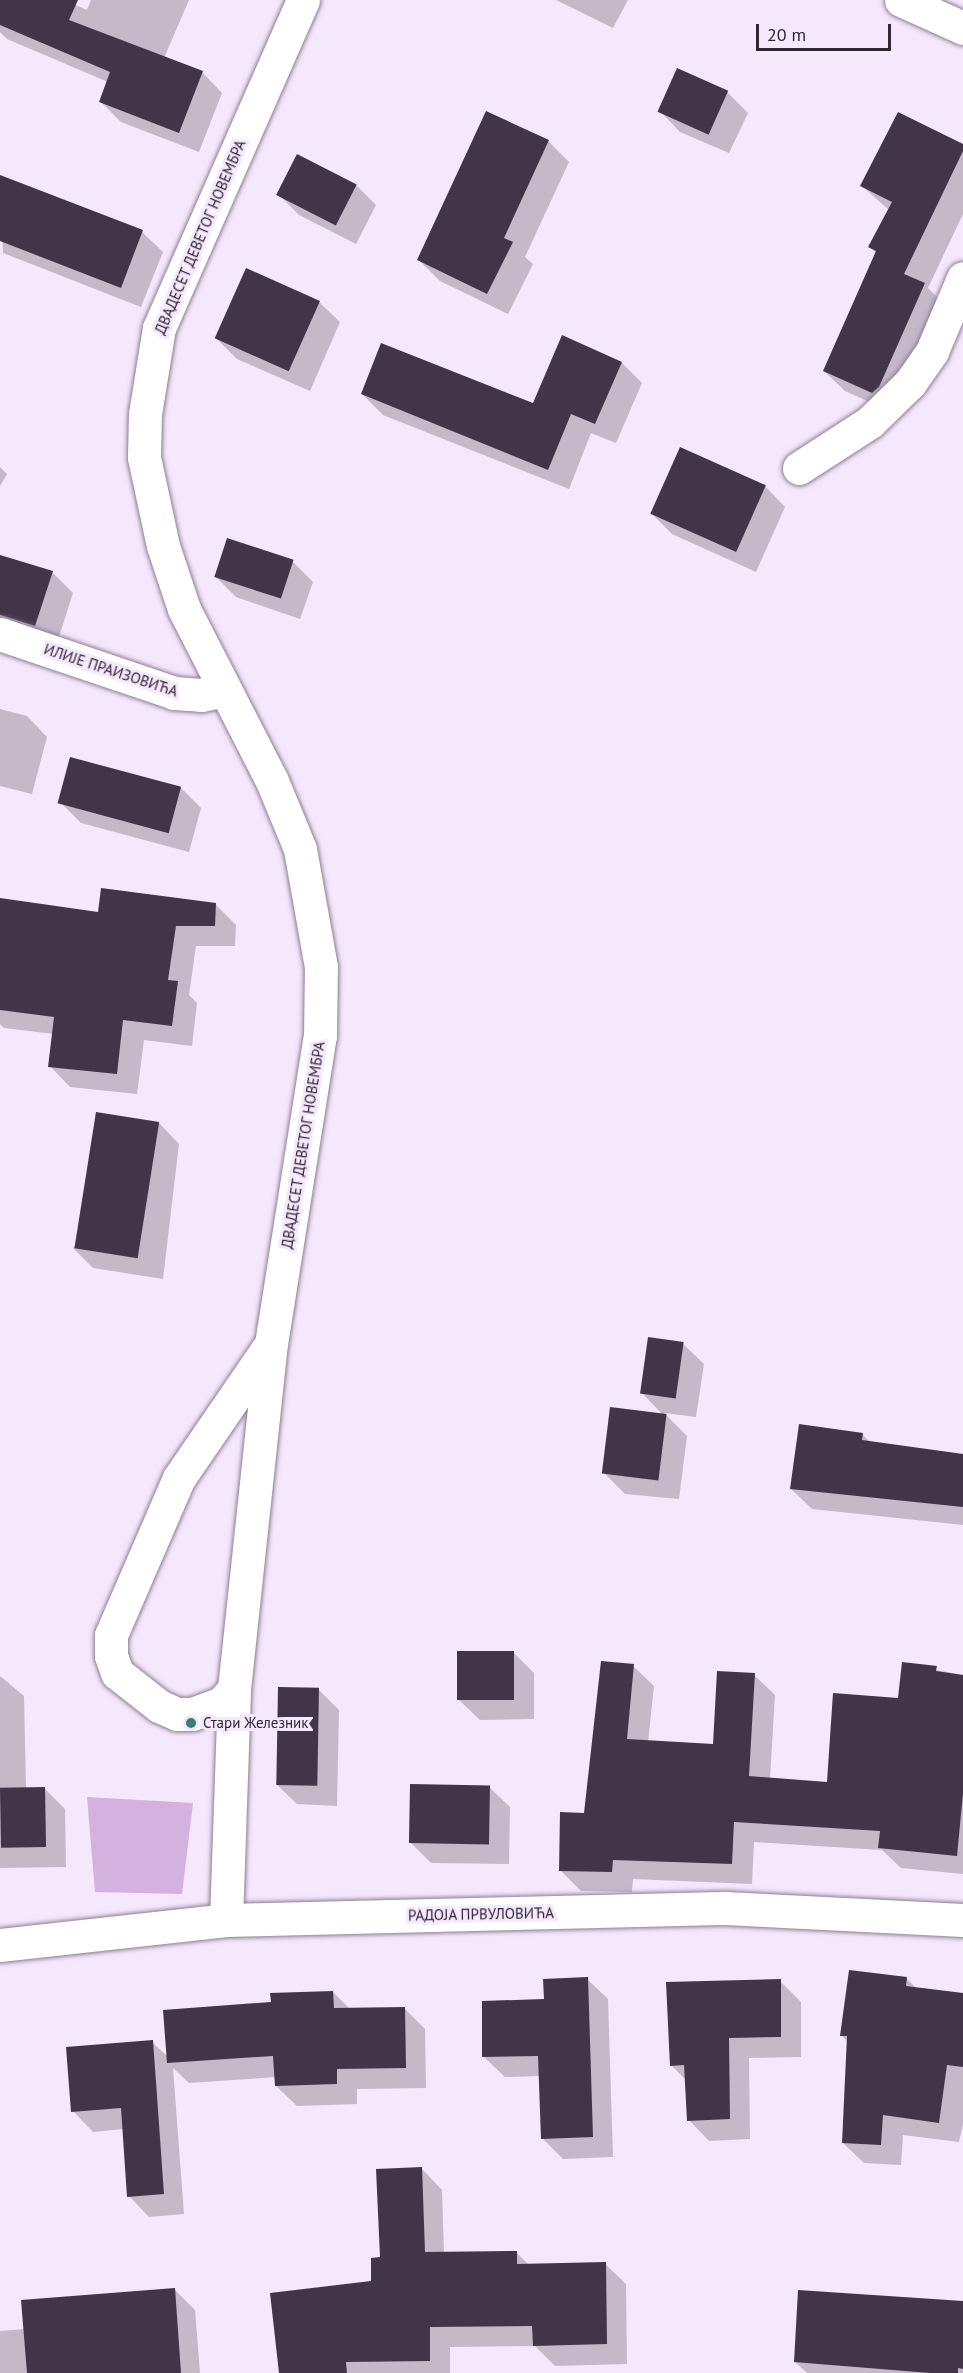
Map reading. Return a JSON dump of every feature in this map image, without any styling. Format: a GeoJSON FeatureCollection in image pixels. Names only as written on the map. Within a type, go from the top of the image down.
{"type":"FeatureCollection","features":[{"type":"Feature","properties":{"kind":"street","name":"ДВАДЕСЕТ ДЕВЕТОГ НОВЕМБРА"},"geometry":{"type":"LineString","coordinates":[[226,1920],[234,1689],[271,1344],[320,1036],[321,967],[300,849],[272,782],[184,609],[163,546],[144,457],[145,414],[159,328],[303,0]]}},
{"type":"Feature","properties":{"kind":"street"},"geometry":{"type":"LineString","coordinates":[[901,0],[963,28]]}},
{"type":"Feature","properties":{"kind":"street"},"geometry":{"type":"LineString","coordinates":[[799,468],[870,422],[910,383],[933,351],[963,278]]}},
{"type":"Feature","properties":{"kind":"street","name":"ИЛИЈЕ ПРАИЗОВИЋА"},"geometry":{"type":"LineString","coordinates":[[0,634],[174,693],[201,695],[224,690]]}},
{"type":"Feature","properties":{"kind":"street"},"geometry":{"type":"LineString","coordinates":[[234,1689],[222,1703],[192,1714],[177,1714],[159,1706],[117,1673],[111,1656],[111,1635],[179,1478],[271,1344]]}},
{"type":"Feature","properties":{"kind":"street","name":"РАДОЈА ПРВУЛОВИЋА"},"geometry":{"type":"LineString","coordinates":[[0,1945],[226,1920],[725,1908],[963,1920]]}},
{"type":"Feature","properties":{"kind":"shaded area"},"geometry":{"type":"Polygon","coordinates":[[[87,1797],[193,1803],[182,1894],[95,1892],[87,1797]]]}},
{"type":"Feature","properties":{"kind":"building"},"geometry":{"type":"Polygon","coordinates":[[[0,0],[78,0],[69,20],[203,71],[179,133],[99,102],[110,72],[0,25],[0,0]]]}},
{"type":"Feature","properties":{"kind":"building"},"geometry":{"type":"Polygon","coordinates":[[[677,68],[728,91],[709,135],[657,112],[677,68]]]}},
{"type":"Feature","properties":{"kind":"building"},"geometry":{"type":"Polygon","coordinates":[[[486,111],[549,140],[504,238],[513,242],[487,294],[417,260],[486,111]]]}},
{"type":"Feature","properties":{"kind":"building"},"geometry":{"type":"Polygon","coordinates":[[[898,112],[963,144],[963,151],[904,274],[925,283],[879,387],[872,393],[823,371],[876,251],[868,247],[892,202],[860,186],[898,112]]]}},
{"type":"Feature","properties":{"kind":"building"},"geometry":{"type":"Polygon","coordinates":[[[297,154],[357,184],[336,225],[276,195],[297,154]]]}},
{"type":"Feature","properties":{"kind":"building"},"geometry":{"type":"Polygon","coordinates":[[[0,175],[143,230],[121,288],[0,241],[0,175]]]}},
{"type":"Feature","properties":{"kind":"building"},"geometry":{"type":"Polygon","coordinates":[[[246,268],[320,301],[289,371],[215,338],[246,268]]]}},
{"type":"Feature","properties":{"kind":"building"},"geometry":{"type":"Polygon","coordinates":[[[562,335],[622,362],[595,424],[571,414],[548,470],[361,394],[381,343],[533,403],[562,335]]]}},
{"type":"Feature","properties":{"kind":"building"},"geometry":{"type":"Polygon","coordinates":[[[680,447],[766,485],[736,552],[650,514],[680,447]]]}},
{"type":"Feature","properties":{"kind":"building"},"geometry":{"type":"Polygon","coordinates":[[[227,538],[294,560],[281,599],[214,577],[227,538]]]}},
{"type":"Feature","properties":{"kind":"building"},"geometry":{"type":"Polygon","coordinates":[[[0,555],[53,571],[35,626],[0,615],[0,555]]]}},
{"type":"Feature","properties":{"kind":"building"},"geometry":{"type":"Polygon","coordinates":[[[70,757],[181,787],[169,833],[58,803],[70,757]]]}},
{"type":"Feature","properties":{"kind":"building"},"geometry":{"type":"Polygon","coordinates":[[[101,888],[216,903],[215,926],[176,926],[168,980],[178,981],[172,1026],[123,1020],[117,1074],[48,1067],[54,1017],[0,1010],[0,898],[98,912],[101,888]]]}},
{"type":"Feature","properties":{"kind":"building"},"geometry":{"type":"Polygon","coordinates":[[[96,1112],[159,1122],[138,1258],[74,1248],[96,1112]]]}},
{"type":"Feature","properties":{"kind":"building"},"geometry":{"type":"Polygon","coordinates":[[[648,1337],[684,1342],[676,1398],[640,1393],[648,1337]]]}},
{"type":"Feature","properties":{"kind":"building"},"geometry":{"type":"Polygon","coordinates":[[[610,1407],[667,1414],[658,1480],[602,1474],[610,1407]]]}},
{"type":"Feature","properties":{"kind":"building"},"geometry":{"type":"Polygon","coordinates":[[[799,1424],[863,1433],[862,1440],[963,1454],[963,1507],[790,1489],[799,1424]]]}},
{"type":"Feature","properties":{"kind":"building"},"geometry":{"type":"Polygon","coordinates":[[[457,1651],[514,1651],[514,1700],[457,1700],[457,1651]]]}},
{"type":"Feature","properties":{"kind":"building"},"geometry":{"type":"Polygon","coordinates":[[[601,1661],[634,1664],[627,1739],[713,1744],[717,1671],[755,1673],[749,1776],[827,1782],[833,1693],[898,1698],[902,1662],[937,1666],[936,1671],[963,1675],[963,1793],[957,1856],[878,1848],[880,1831],[734,1822],[732,1864],[613,1860],[612,1872],[559,1871],[560,1812],[584,1813],[601,1661]]]}},
{"type":"Feature","properties":{"kind":"building"},"geometry":{"type":"Polygon","coordinates":[[[278,1687],[319,1688],[317,1786],[276,1785],[278,1687]]]}},
{"type":"Feature","properties":{"kind":"building"},"geometry":{"type":"Polygon","coordinates":[[[410,1784],[490,1785],[489,1844],[409,1843],[410,1784]]]}},
{"type":"Feature","properties":{"kind":"building"},"geometry":{"type":"Polygon","coordinates":[[[45,1787],[46,1847],[1,1848],[0,1788],[45,1787]]]}},
{"type":"Feature","properties":{"kind":"building"},"geometry":{"type":"Polygon","coordinates":[[[849,1970],[907,1977],[906,1986],[963,1993],[963,2067],[947,2065],[939,2123],[883,2115],[881,2145],[842,2143],[847,2036],[840,2036],[849,1970]]]}},
{"type":"Feature","properties":{"kind":"building"},"geometry":{"type":"Polygon","coordinates":[[[588,1977],[593,2137],[541,2139],[538,2056],[482,2057],[482,2001],[544,1999],[543,1979],[588,1977]]]}},
{"type":"Feature","properties":{"kind":"building"},"geometry":{"type":"Polygon","coordinates":[[[781,1979],[781,2037],[729,2038],[730,2119],[687,2121],[684,2065],[670,2066],[666,1982],[781,1979]]]}},
{"type":"Feature","properties":{"kind":"building"},"geometry":{"type":"Polygon","coordinates":[[[333,1991],[334,2008],[405,2007],[406,2068],[337,2069],[337,2084],[275,2086],[273,2056],[167,2063],[163,2010],[271,2002],[270,1993],[333,1991]]]}},
{"type":"Feature","properties":{"kind":"building"},"geometry":{"type":"Polygon","coordinates":[[[153,2040],[164,2194],[127,2197],[121,2108],[71,2112],[66,2047],[153,2040]]]}},
{"type":"Feature","properties":{"kind":"building"},"geometry":{"type":"Polygon","coordinates":[[[422,2167],[425,2252],[517,2251],[517,2264],[606,2262],[607,2344],[533,2346],[532,2326],[430,2327],[430,2361],[346,2362],[347,2373],[279,2373],[270,2293],[371,2281],[371,2258],[380,2257],[376,2169],[422,2167]]]}},
{"type":"Feature","properties":{"kind":"building"},"geometry":{"type":"Polygon","coordinates":[[[175,2288],[181,2373],[27,2373],[21,2300],[175,2288]]]}},
{"type":"Feature","properties":{"kind":"building"},"geometry":{"type":"Polygon","coordinates":[[[798,2290],[963,2301],[963,2369],[958,2368],[958,2373],[930,2373],[794,2362],[798,2290]]]}},
{"type":"Feature","properties":{"kind":"place","name":"Стари Железник"},"geometry":{"type":"Point","coordinates":[191,1723]}}]}
